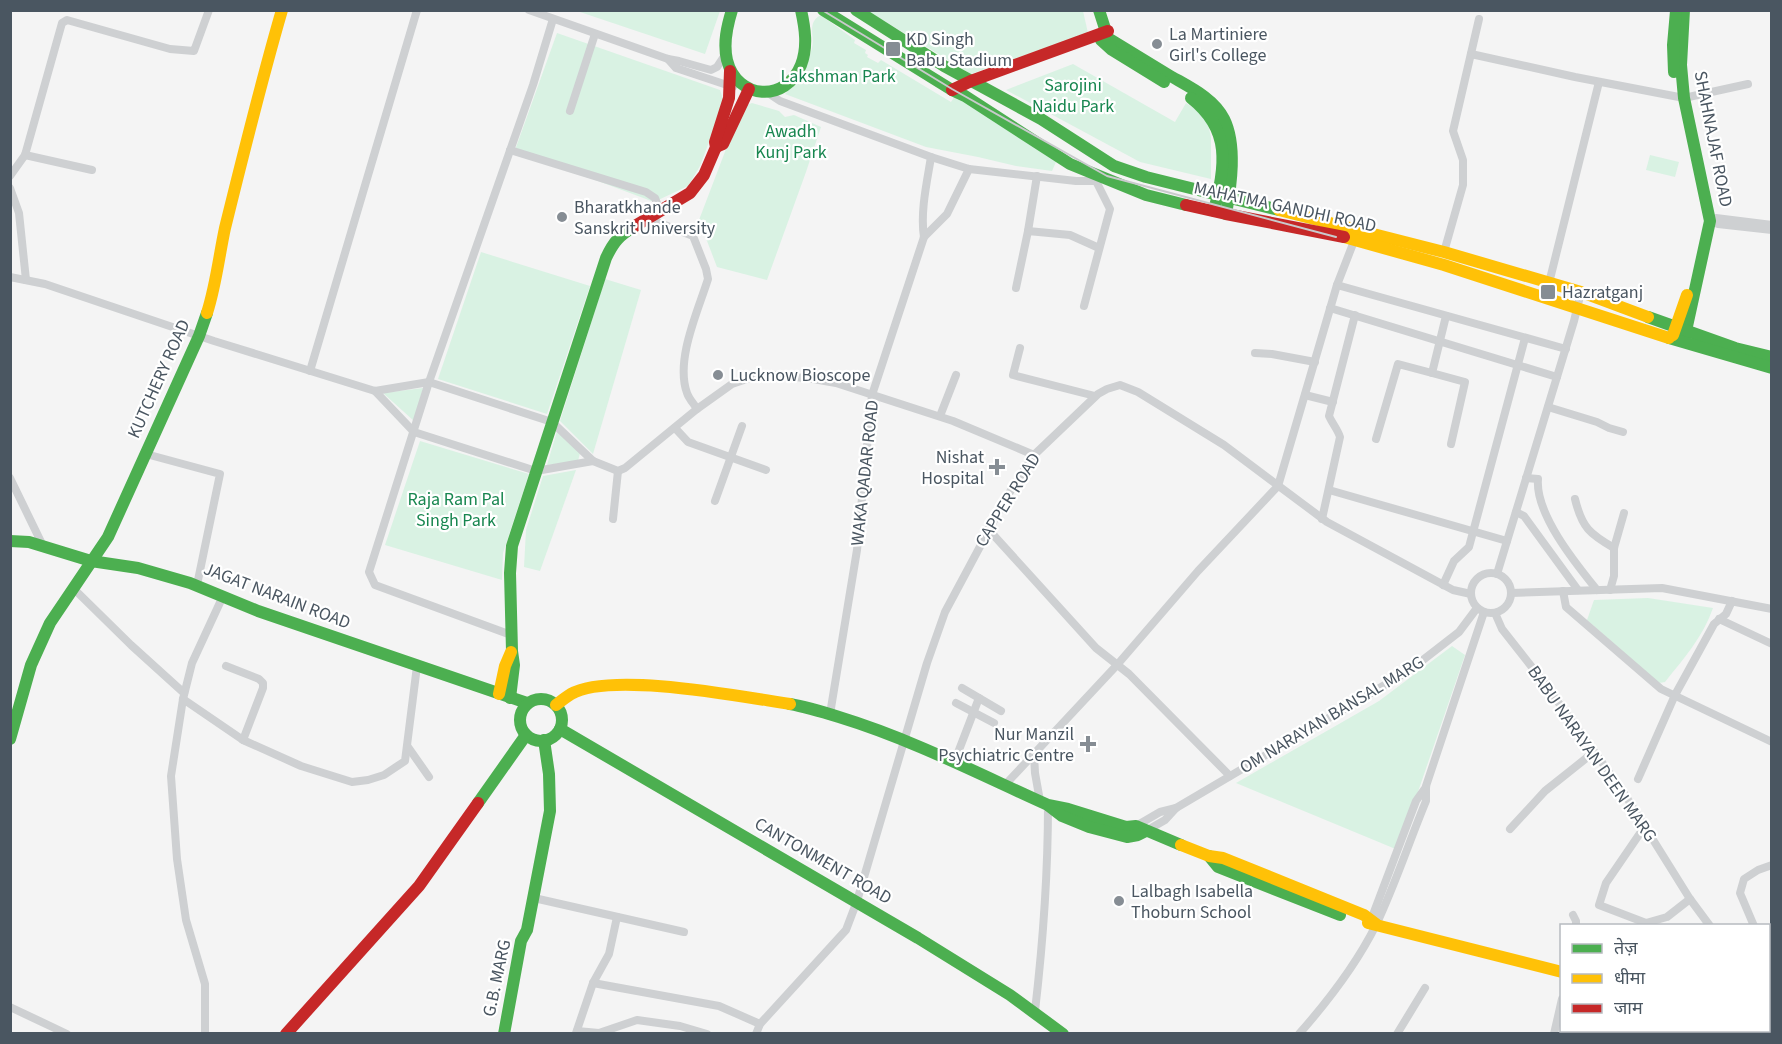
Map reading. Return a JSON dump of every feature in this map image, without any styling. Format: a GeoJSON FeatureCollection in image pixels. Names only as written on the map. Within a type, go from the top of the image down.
{"type":"FeatureCollection","features":[{"type":"Feature","properties":{"kind":"street"},"geometry":{"type":"LineString","coordinates":[[10,176],[25,155],[63,23],[67,20],[170,49],[194,51],[210,10]]}},
{"type":"Feature","properties":{"kind":"street","name":"KUTCHERY ROAD"},"geometry":{"type":"LineString","coordinates":[[10,739],[31,665],[51,623],[108,537],[199,336],[212,296],[223,238],[260,86],[282,10]]}},
{"type":"Feature","properties":{"kind":"street"},"geometry":{"type":"LineString","coordinates":[[310,371],[417,10]]}},
{"type":"Feature","properties":{"kind":"street"},"geometry":{"type":"LineString","coordinates":[[530,10],[668,59],[711,70],[717,67],[725,54]]}},
{"type":"Feature","properties":{"kind":"street"},"geometry":{"type":"LineString","coordinates":[[505,696],[514,665],[510,573],[512,546],[606,258],[614,242],[622,234],[690,193],[704,175],[716,147],[715,142],[731,87],[730,71],[725,54],[728,23],[732,10]]}},
{"type":"Feature","properties":{"kind":"street","name":"MAHATMA GANDHI ROAD"},"geometry":{"type":"LineString","coordinates":[[823,10],[965,96],[1060,159],[1099,179],[1146,195],[1220,212],[1444,252],[1581,292],[1679,335],[1772,368]]}},
{"type":"Feature","properties":{"kind":"street","name":"MAHATMA GANDHI ROAD"},"geometry":{"type":"LineString","coordinates":[[856,10],[944,66],[984,86],[1114,166],[1146,177],[1224,196],[1357,235],[1577,309],[1772,357]]}},
{"type":"Feature","properties":{"kind":"street"},"geometry":{"type":"LineString","coordinates":[[1090,10],[1112,50],[1202,105],[1215,122],[1221,133],[1224,196],[1220,212]]}},
{"type":"Feature","properties":{"kind":"street"},"geometry":{"type":"LineString","coordinates":[[1099,10],[1103,36]]}},
{"type":"Feature","properties":{"kind":"street"},"geometry":{"type":"LineString","coordinates":[[1676,10],[1673,45],[1680,97]]}},
{"type":"Feature","properties":{"kind":"street","name":"SHAHNAJAF ROAD"},"geometry":{"type":"LineString","coordinates":[[1684,10],[1680,97],[1706,222]]}},
{"type":"Feature","properties":{"kind":"street"},"geometry":{"type":"LineString","coordinates":[[730,71],[747,88],[757,92],[768,93],[785,86],[801,66],[806,33],[805,13]]}},
{"type":"Feature","properties":{"kind":"street"},"geometry":{"type":"LineString","coordinates":[[512,635],[375,585],[369,572],[429,382],[533,85],[553,19]]}},
{"type":"Feature","properties":{"kind":"street"},"geometry":{"type":"LineString","coordinates":[[1444,252],[1463,185],[1463,160],[1453,131],[1479,19]]}},
{"type":"Feature","properties":{"kind":"street"},"geometry":{"type":"LineString","coordinates":[[570,111],[595,34]]}},
{"type":"Feature","properties":{"kind":"street"},"geometry":{"type":"LineString","coordinates":[[952,90],[971,81],[1103,36]]}},
{"type":"Feature","properties":{"kind":"street"},"geometry":{"type":"LineString","coordinates":[[965,96],[1103,36]]}},
{"type":"Feature","properties":{"kind":"street"},"geometry":{"type":"LineString","coordinates":[[1471,54],[1680,97],[1748,84]]}},
{"type":"Feature","properties":{"kind":"street"},"geometry":{"type":"LineString","coordinates":[[668,59],[676,68],[731,87],[747,88]]}},
{"type":"Feature","properties":{"kind":"street"},"geometry":{"type":"LineString","coordinates":[[1549,283],[1599,82]]}},
{"type":"Feature","properties":{"kind":"street"},"geometry":{"type":"LineString","coordinates":[[716,147],[723,144],[747,88]]}},
{"type":"Feature","properties":{"kind":"street"},"geometry":{"type":"LineString","coordinates":[[768,93],[780,101],[969,169],[1099,179],[1114,166]]}},
{"type":"Feature","properties":{"kind":"street"},"geometry":{"type":"LineString","coordinates":[[510,150],[646,192],[655,198],[660,211]]}},
{"type":"Feature","properties":{"kind":"street"},"geometry":{"type":"LineString","coordinates":[[25,155],[92,170]]}},
{"type":"Feature","properties":{"kind":"street","name":"WAKA QADAR ROAD"},"geometry":{"type":"LineString","coordinates":[[830,714],[857,550],[872,395],[924,237],[924,211],[931,157]]}},
{"type":"Feature","properties":{"kind":"street","name":"WAKA QADAR ROAD"},"geometry":{"type":"LineString","coordinates":[[924,237],[947,214],[969,169]]}},
{"type":"Feature","properties":{"kind":"street"},"geometry":{"type":"LineString","coordinates":[[1016,288],[1037,176]]}},
{"type":"Feature","properties":{"kind":"street"},"geometry":{"type":"LineString","coordinates":[[1084,306],[1110,209],[1099,179]]}},
{"type":"Feature","properties":{"kind":"street"},"geometry":{"type":"LineString","coordinates":[[10,188],[20,213],[26,280]]}},
{"type":"Feature","properties":{"kind":"street"},"geometry":{"type":"LineString","coordinates":[[647,218],[693,236],[706,269],[708,279],[684,354],[687,393],[697,409]]}},
{"type":"Feature","properties":{"kind":"street"},"geometry":{"type":"LineString","coordinates":[[1679,335],[1706,222],[1772,228]]}},
{"type":"Feature","properties":{"kind":"street"},"geometry":{"type":"LineString","coordinates":[[1028,231],[1070,236],[1100,248]]}},
{"type":"Feature","properties":{"kind":"street"},"geometry":{"type":"LineString","coordinates":[[1004,786],[1117,665],[1198,571],[1278,486],[1337,285],[1357,235]]}},
{"type":"Feature","properties":{"kind":"street"},"geometry":{"type":"LineString","coordinates":[[10,277],[45,284],[199,336],[375,391],[429,382],[552,422],[592,461],[618,471],[625,468],[697,409],[732,384],[750,378],[778,375],[836,383],[940,416],[1034,454]]}},
{"type":"Feature","properties":{"kind":"street"},"geometry":{"type":"LineString","coordinates":[[1337,285],[1566,349]]}},
{"type":"Feature","properties":{"kind":"street"},"geometry":{"type":"LineString","coordinates":[[1497,574],[1566,349],[1581,292]]}},
{"type":"Feature","properties":{"kind":"street"},"geometry":{"type":"LineString","coordinates":[[1330,308],[1557,377]]}},
{"type":"Feature","properties":{"kind":"street"},"geometry":{"type":"LineString","coordinates":[[1322,519],[1340,437],[1329,416],[1355,315]]}},
{"type":"Feature","properties":{"kind":"street"},"geometry":{"type":"LineString","coordinates":[[1432,373],[1446,316]]}},
{"type":"Feature","properties":{"kind":"street"},"geometry":{"type":"LineString","coordinates":[[1443,585],[1454,561],[1469,547],[1525,338]]}},
{"type":"Feature","properties":{"kind":"street"},"geometry":{"type":"LineString","coordinates":[[1020,348],[1013,375],[1095,396]]}},
{"type":"Feature","properties":{"kind":"street"},"geometry":{"type":"LineString","coordinates":[[1255,353],[1314,362]]}},
{"type":"Feature","properties":{"kind":"street"},"geometry":{"type":"LineString","coordinates":[[1376,438],[1398,364],[1465,382],[1451,444]]}},
{"type":"Feature","properties":{"kind":"street"},"geometry":{"type":"LineString","coordinates":[[940,416],[956,375]]}},
{"type":"Feature","properties":{"kind":"street","name":"CAPPER ROAD"},"geometry":{"type":"LineString","coordinates":[[760,1024],[846,930],[857,901],[927,663],[945,612],[988,529],[1034,454],[1095,396],[1107,389],[1120,386],[1138,392],[1224,444],[1322,519],[1443,585],[1471,594]]}},
{"type":"Feature","properties":{"kind":"street"},"geometry":{"type":"LineString","coordinates":[[375,391],[414,432],[536,471],[592,461]]}},
{"type":"Feature","properties":{"kind":"street"},"geometry":{"type":"LineString","coordinates":[[1305,395],[1333,402]]}},
{"type":"Feature","properties":{"kind":"street"},"geometry":{"type":"LineString","coordinates":[[1548,407],[1623,432]]}},
{"type":"Feature","properties":{"kind":"street"},"geometry":{"type":"LineString","coordinates":[[715,501],[742,426]]}},
{"type":"Feature","properties":{"kind":"street"},"geometry":{"type":"LineString","coordinates":[[675,428],[688,442],[766,470]]}},
{"type":"Feature","properties":{"kind":"street"},"geometry":{"type":"LineString","coordinates":[[146,454],[220,474],[197,585]]}},
{"type":"Feature","properties":{"kind":"street"},"geometry":{"type":"LineString","coordinates":[[613,519],[618,471]]}},
{"type":"Feature","properties":{"kind":"street"},"geometry":{"type":"LineString","coordinates":[[10,478],[42,546]]}},
{"type":"Feature","properties":{"kind":"street"},"geometry":{"type":"LineString","coordinates":[[1526,478],[1538,479],[1537,490],[1543,508],[1572,558],[1597,590]]}},
{"type":"Feature","properties":{"kind":"street"},"geometry":{"type":"LineString","coordinates":[[1329,490],[1508,541]]}},
{"type":"Feature","properties":{"kind":"street"},"geometry":{"type":"LineString","coordinates":[[1575,499],[1579,516],[1593,535],[1614,548]]}},
{"type":"Feature","properties":{"kind":"street"},"geometry":{"type":"LineString","coordinates":[[1516,512],[1524,516],[1578,590]]}},
{"type":"Feature","properties":{"kind":"street"},"geometry":{"type":"LineString","coordinates":[[1610,590],[1614,576],[1614,548],[1624,513]]}},
{"type":"Feature","properties":{"kind":"street"},"geometry":{"type":"LineString","coordinates":[[988,529],[1096,648],[1129,674],[1230,777]]}},
{"type":"Feature","properties":{"kind":"street","name":"JAGAT NARAIN ROAD"},"geometry":{"type":"LineString","coordinates":[[10,541],[29,542],[92,561],[138,568],[197,585],[258,611],[527,703]]}},
{"type":"Feature","properties":{"kind":"street"},"geometry":{"type":"LineString","coordinates":[[1497,574],[1505,579],[1511,593],[1506,606],[1495,613],[1481,610],[1472,601],[1472,587],[1477,579],[1484,575],[1497,574]]}},
{"type":"Feature","properties":{"kind":"street"},"geometry":{"type":"LineString","coordinates":[[73,588],[184,696],[243,740],[301,766],[352,782],[384,775],[405,761],[417,666]]}},
{"type":"Feature","properties":{"kind":"street"},"geometry":{"type":"LineString","coordinates":[[1511,593],[1662,588],[1772,609]]}},
{"type":"Feature","properties":{"kind":"street"},"geometry":{"type":"LineString","coordinates":[[1563,591],[1566,608],[1661,689],[1772,742]]}},
{"type":"Feature","properties":{"kind":"street"},"geometry":{"type":"LineString","coordinates":[[206,1034],[205,984],[186,920],[177,859],[171,776],[184,696],[192,663],[223,596]]}},
{"type":"Feature","properties":{"kind":"street"},"geometry":{"type":"LineString","coordinates":[[1638,779],[1675,696],[1714,624],[1726,614],[1732,601]]}},
{"type":"Feature","properties":{"kind":"street"},"geometry":{"type":"LineString","coordinates":[[1299,1034],[1337,989],[1362,950],[1401,853],[1416,801],[1426,786],[1481,610]]}},
{"type":"Feature","properties":{"kind":"street","name":"OM NARAYAN BANSAL MARG"},"geometry":{"type":"LineString","coordinates":[[1141,828],[1165,820],[1176,808],[1410,670],[1460,632],[1481,610]]}},
{"type":"Feature","properties":{"kind":"street","name":"BABU NARAYAN DEEN MARG"},"geometry":{"type":"LineString","coordinates":[[1495,613],[1502,629],[1622,790],[1690,899],[1709,924]]}},
{"type":"Feature","properties":{"kind":"street"},"geometry":{"type":"LineString","coordinates":[[1719,620],[1772,644]]}},
{"type":"Feature","properties":{"kind":"street"},"geometry":{"type":"LineString","coordinates":[[226,666],[259,679],[263,683],[243,740]]}},
{"type":"Feature","properties":{"kind":"street"},"geometry":{"type":"LineString","coordinates":[[556,705],[572,693],[600,686],[638,685],[718,693],[791,704],[830,714],[905,741],[1044,803],[1068,808],[1126,827],[1141,828],[1209,856],[1218,867],[1360,922],[1373,922],[1409,935],[1560,971]]}},
{"type":"Feature","properties":{"kind":"street"},"geometry":{"type":"LineString","coordinates":[[962,688],[1001,711]]}},
{"type":"Feature","properties":{"kind":"street"},"geometry":{"type":"LineString","coordinates":[[954,763],[979,698]]}},
{"type":"Feature","properties":{"kind":"street"},"geometry":{"type":"LineString","coordinates":[[542,699],[556,705],[561,713],[562,722],[554,736],[544,740],[526,735],[520,718],[527,703],[542,699]]}},
{"type":"Feature","properties":{"kind":"street"},"geometry":{"type":"LineString","coordinates":[[956,703],[994,723]]}},
{"type":"Feature","properties":{"kind":"street","name":"CANTONMENT ROAD"},"geometry":{"type":"LineString","coordinates":[[560,729],[613,762],[857,901],[1035,1011],[1063,1034]]}},
{"type":"Feature","properties":{"kind":"street"},"geometry":{"type":"LineString","coordinates":[[286,1034],[419,886],[526,735]]}},
{"type":"Feature","properties":{"kind":"street"},"geometry":{"type":"LineString","coordinates":[[511,1034],[529,942],[527,930],[550,811],[549,774],[544,740]]}},
{"type":"Feature","properties":{"kind":"street"},"geometry":{"type":"LineString","coordinates":[[408,747],[429,777]]}},
{"type":"Feature","properties":{"kind":"street"},"geometry":{"type":"LineString","coordinates":[[1510,829],[1545,791],[1594,752]]}},
{"type":"Feature","properties":{"kind":"street"},"geometry":{"type":"LineString","coordinates":[[1034,754],[1035,773],[1044,803],[1048,854],[1035,1011]]}},
{"type":"Feature","properties":{"kind":"street"},"geometry":{"type":"LineString","coordinates":[[1645,826],[1606,883],[1599,905],[1646,923],[1667,917],[1690,899]]}},
{"type":"Feature","properties":{"kind":"street"},"geometry":{"type":"LineString","coordinates":[[1753,924],[1740,893],[1744,879],[1772,865]]}},
{"type":"Feature","properties":{"kind":"street"},"geometry":{"type":"LineString","coordinates":[[534,898],[684,932]]}},
{"type":"Feature","properties":{"kind":"street"},"geometry":{"type":"LineString","coordinates":[[1573,915],[1576,924]]}},
{"type":"Feature","properties":{"kind":"street"},"geometry":{"type":"LineString","coordinates":[[617,917],[609,954],[593,983],[576,1032],[599,1033],[637,1020],[680,1026],[707,1034]]}},
{"type":"Feature","properties":{"kind":"street","name":"G.B. MARG"},"geometry":{"type":"LineString","coordinates":[[504,1034],[521,941],[527,930]]}},
{"type":"Feature","properties":{"kind":"street"},"geometry":{"type":"LineString","coordinates":[[1409,935],[1416,942],[1560,979]]}},
{"type":"Feature","properties":{"kind":"street"},"geometry":{"type":"LineString","coordinates":[[593,983],[716,1006],[760,1024],[756,1034]]}},
{"type":"Feature","properties":{"kind":"street"},"geometry":{"type":"LineString","coordinates":[[1397,1034],[1425,988]]}},
{"type":"Feature","properties":{"kind":"street"},"geometry":{"type":"LineString","coordinates":[[10,1007],[67,1034]]}},
{"type":"Feature","properties":{"kind":"street"},"geometry":{"type":"LineString","coordinates":[[1554,1034],[1560,1008]]}},
{"type":"Feature","properties":{"kind":"green space"},"geometry":{"type":"Polygon","coordinates":[[[577,11],[720,11],[705,54],[577,11]]]}},
{"type":"Feature","properties":{"kind":"green space"},"geometry":{"type":"Polygon","coordinates":[[[868,11],[1083,11],[1088,33],[971,74],[868,11]]]}},
{"type":"Feature","properties":{"kind":"green space","name":"Lakshman Park"},"geometry":{"type":"Polygon","coordinates":[[[819,16],[855,40],[854,43],[866,50],[867,57],[878,63],[881,60],[951,102],[955,96],[1056,162],[1052,171],[1016,166],[926,147],[785,94],[798,79],[808,61],[813,44],[812,26],[819,16]]]}},
{"type":"Feature","properties":{"kind":"green space"},"geometry":{"type":"Polygon","coordinates":[[[557,33],[720,90],[724,102],[700,166],[688,186],[654,202],[515,150],[557,33]]]}},
{"type":"Feature","properties":{"kind":"green space","name":"Sarojini Naidu Park"},"geometry":{"type":"Polygon","coordinates":[[[1073,64],[1175,122],[1186,103],[1206,116],[1211,137],[1211,179],[1140,162],[1006,90],[1073,64]]]}},
{"type":"Feature","properties":{"kind":"green space","name":"Awadh Kunj Park"},"geometry":{"type":"Polygon","coordinates":[[[752,103],[779,111],[785,117],[794,115],[821,127],[767,280],[717,267],[699,220],[742,107],[752,103]]]}},
{"type":"Feature","properties":{"kind":"green space"},"geometry":{"type":"Polygon","coordinates":[[[1650,155],[1679,162],[1675,177],[1646,170],[1650,155]]]}},
{"type":"Feature","properties":{"kind":"green space"},"geometry":{"type":"Polygon","coordinates":[[[481,252],[590,286],[547,414],[438,379],[481,252]]]}},
{"type":"Feature","properties":{"kind":"green space"},"geometry":{"type":"Polygon","coordinates":[[[605,279],[641,290],[593,454],[560,421],[605,279]]]}},
{"type":"Feature","properties":{"kind":"green space"},"geometry":{"type":"Polygon","coordinates":[[[423,388],[414,421],[383,393],[423,388]]]}},
{"type":"Feature","properties":{"kind":"green space"},"geometry":{"type":"Polygon","coordinates":[[[557,431],[580,453],[578,461],[547,465],[557,431]]]}},
{"type":"Feature","properties":{"kind":"green space","name":"Raja Ram Pal Singh Park"},"geometry":{"type":"Polygon","coordinates":[[[420,441],[529,474],[503,553],[502,580],[385,545],[420,441]]]}},
{"type":"Feature","properties":{"kind":"green space"},"geometry":{"type":"Polygon","coordinates":[[[576,470],[540,571],[524,567],[526,530],[543,476],[576,470]]]}},
{"type":"Feature","properties":{"kind":"green space"},"geometry":{"type":"Polygon","coordinates":[[[1648,598],[1713,608],[1692,647],[1665,682],[1659,683],[1587,620],[1594,600],[1648,598]]]}},
{"type":"Feature","properties":{"kind":"green space"},"geometry":{"type":"Polygon","coordinates":[[[1452,646],[1465,655],[1398,850],[1236,783],[1379,701],[1452,646]]]}},
{"type":"Feature","properties":{"kind":"railway"},"geometry":{"type":"LineString","coordinates":[[822,10],[952,89],[1107,176],[1336,237]]}},
{"type":"Feature","properties":{"kind":"traffic: fast"},"geometry":{"type":"LineString","coordinates":[[732,10],[726,35],[727,60],[732,73],[741,83],[762,92],[774,91],[785,86],[801,65],[805,44],[801,10]]}},
{"type":"Feature","properties":{"kind":"traffic: fast"},"geometry":{"type":"LineString","coordinates":[[823,10],[965,96],[1070,164],[1146,195],[1186,205]]}},
{"type":"Feature","properties":{"kind":"traffic: fast"},"geometry":{"type":"LineString","coordinates":[[856,10],[944,66],[1041,119],[1114,166],[1146,177],[1279,210]]}},
{"type":"Feature","properties":{"kind":"traffic: fast"},"geometry":{"type":"LineString","coordinates":[[1099,10],[1108,38],[1199,93],[1213,104],[1224,119],[1232,153],[1226,214]]}},
{"type":"Feature","properties":{"kind":"traffic: fast"},"geometry":{"type":"LineString","coordinates":[[1684,10],[1681,65],[1684,98],[1710,221],[1684,340]]}},
{"type":"Feature","properties":{"kind":"traffic: fast"},"geometry":{"type":"LineString","coordinates":[[1674,72],[1673,45],[1676,11]]}},
{"type":"Feature","properties":{"kind":"traffic: fast"},"geometry":{"type":"LineString","coordinates":[[1101,40],[1112,50],[1164,82]]}},
{"type":"Feature","properties":{"kind":"traffic: fast"},"geometry":{"type":"LineString","coordinates":[[1191,98],[1204,110],[1213,123],[1222,150],[1221,179],[1214,211]]}},
{"type":"Feature","properties":{"kind":"traffic: fast"},"geometry":{"type":"LineString","coordinates":[[510,698],[514,665],[510,573],[512,546],[606,258],[618,239],[635,226]]}},
{"type":"Feature","properties":{"kind":"traffic: fast"},"geometry":{"type":"LineString","coordinates":[[10,739],[31,665],[50,623],[108,537],[199,336],[207,313]]}},
{"type":"Feature","properties":{"kind":"traffic: fast"},"geometry":{"type":"LineString","coordinates":[[1648,317],[1735,348],[1772,357]]}},
{"type":"Feature","properties":{"kind":"traffic: fast"},"geometry":{"type":"LineString","coordinates":[[1669,338],[1772,368]]}},
{"type":"Feature","properties":{"kind":"traffic: fast"},"geometry":{"type":"LineString","coordinates":[[10,541],[29,542],[91,561],[138,568],[190,583],[258,611],[527,703]]}},
{"type":"Feature","properties":{"kind":"traffic: fast"},"geometry":{"type":"LineString","coordinates":[[541,699],[556,705],[562,720],[556,735],[541,741],[526,735],[520,720],[526,705],[541,699]]}},
{"type":"Feature","properties":{"kind":"traffic: fast"},"geometry":{"type":"LineString","coordinates":[[790,704],[833,715],[892,736],[1048,805],[1126,827],[1136,826],[1181,845]]}},
{"type":"Feature","properties":{"kind":"traffic: fast"},"geometry":{"type":"LineString","coordinates":[[560,729],[918,938],[1010,995],[1063,1034]]}},
{"type":"Feature","properties":{"kind":"traffic: fast"},"geometry":{"type":"LineString","coordinates":[[478,803],[526,735]]}},
{"type":"Feature","properties":{"kind":"traffic: fast"},"geometry":{"type":"LineString","coordinates":[[504,1034],[521,941],[527,930],[550,811],[549,774],[544,740]]}},
{"type":"Feature","properties":{"kind":"traffic: fast"},"geometry":{"type":"LineString","coordinates":[[1049,806],[1062,816],[1089,827],[1127,837],[1146,831]]}},
{"type":"Feature","properties":{"kind":"traffic: fast"},"geometry":{"type":"LineString","coordinates":[[1209,856],[1218,867],[1340,915]]}},
{"type":"Feature","properties":{"kind":"traffic: slow"},"geometry":{"type":"LineString","coordinates":[[207,313],[225,228],[282,10]]}},
{"type":"Feature","properties":{"kind":"traffic: slow"},"geometry":{"type":"LineString","coordinates":[[1279,210],[1444,252],[1581,292],[1648,317]]}},
{"type":"Feature","properties":{"kind":"traffic: slow"},"geometry":{"type":"LineString","coordinates":[[1344,237],[1444,265],[1669,338]]}},
{"type":"Feature","properties":{"kind":"traffic: slow"},"geometry":{"type":"LineString","coordinates":[[1673,335],[1687,295]]}},
{"type":"Feature","properties":{"kind":"traffic: slow"},"geometry":{"type":"LineString","coordinates":[[499,694],[505,666],[511,652]]}},
{"type":"Feature","properties":{"kind":"traffic: slow"},"geometry":{"type":"LineString","coordinates":[[556,705],[571,694],[590,688],[615,685],[678,688],[790,704]]}},
{"type":"Feature","properties":{"kind":"traffic: slow"},"geometry":{"type":"LineString","coordinates":[[1181,845],[1209,856],[1223,858],[1364,915],[1376,924]]}},
{"type":"Feature","properties":{"kind":"traffic: slow"},"geometry":{"type":"LineString","coordinates":[[1368,923],[1560,971]]}},
{"type":"Feature","properties":{"kind":"traffic: jam"},"geometry":{"type":"LineString","coordinates":[[952,90],[1108,31]]}},
{"type":"Feature","properties":{"kind":"traffic: jam"},"geometry":{"type":"LineString","coordinates":[[635,226],[690,193],[704,175],[716,147],[715,142],[729,98],[730,71]]}},
{"type":"Feature","properties":{"kind":"traffic: jam"},"geometry":{"type":"LineString","coordinates":[[716,147],[723,144],[749,89]]}},
{"type":"Feature","properties":{"kind":"traffic: jam"},"geometry":{"type":"LineString","coordinates":[[1186,205],[1344,237]]}},
{"type":"Feature","properties":{"kind":"traffic: jam"},"geometry":{"type":"LineString","coordinates":[[286,1034],[419,886],[478,803]]}},
{"type":"Feature","properties":{"kind":"place","name":"La Martiniere Girl's College"},"geometry":{"type":"Point","coordinates":[1157,44]}},
{"type":"Feature","properties":{"kind":"place","name":"KD Singh Babu Stadium"},"geometry":{"type":"Point","coordinates":[893,49]}},
{"type":"Feature","properties":{"kind":"place","name":"Bharatkhande Sanskrit University"},"geometry":{"type":"Point","coordinates":[562,217]}},
{"type":"Feature","properties":{"kind":"place","name":"Hazratganj"},"geometry":{"type":"Point","coordinates":[1548,292]}},
{"type":"Feature","properties":{"kind":"place","name":"Lucknow Bioscope"},"geometry":{"type":"Point","coordinates":[718,375]}},
{"type":"Feature","properties":{"kind":"place","name":"Nishat Hospital"},"geometry":{"type":"Point","coordinates":[997,467]}},
{"type":"Feature","properties":{"kind":"place","name":"Nur Manzil Psychiatric Centre"},"geometry":{"type":"Point","coordinates":[1088,744]}},
{"type":"Feature","properties":{"kind":"place","name":"Lalbagh Isabella Thoburn School"},"geometry":{"type":"Point","coordinates":[1119,901]}}]}
